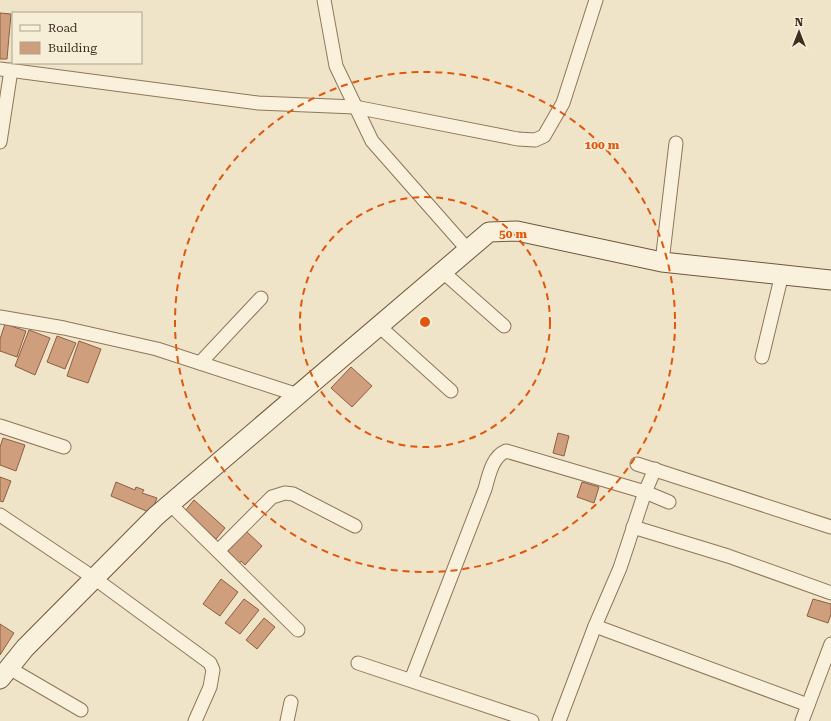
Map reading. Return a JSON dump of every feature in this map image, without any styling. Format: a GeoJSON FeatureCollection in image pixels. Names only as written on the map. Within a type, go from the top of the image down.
{"type":"FeatureCollection","features":[{"type":"Feature","properties":{"kind":"street"},"geometry":{"type":"LineString","coordinates":[[324,0],[336,66],[372,141],[468,250]]}},
{"type":"Feature","properties":{"kind":"street"},"geometry":{"type":"LineString","coordinates":[[0,142],[6,69],[258,103],[355,106],[518,139],[535,140],[544,136],[563,103],[596,0]]}},
{"type":"Feature","properties":{"kind":"street"},"geometry":{"type":"LineString","coordinates":[[662,262],[676,143]]}},
{"type":"Feature","properties":{"kind":"street"},"geometry":{"type":"LineString","coordinates":[[81,710],[4,673],[25,648],[156,516],[489,232],[517,231],[662,262],[831,280]]}},
{"type":"Feature","properties":{"kind":"street"},"geometry":{"type":"LineString","coordinates":[[443,272],[504,326]]}},
{"type":"Feature","properties":{"kind":"street"},"geometry":{"type":"LineString","coordinates":[[762,357],[782,274]]}},
{"type":"Feature","properties":{"kind":"street"},"geometry":{"type":"LineString","coordinates":[[200,363],[261,298]]}},
{"type":"Feature","properties":{"kind":"street"},"geometry":{"type":"LineString","coordinates":[[0,318],[64,328],[157,349],[298,395]]}},
{"type":"Feature","properties":{"kind":"street"},"geometry":{"type":"LineString","coordinates":[[379,326],[451,391]]}},
{"type":"Feature","properties":{"kind":"street"},"geometry":{"type":"LineString","coordinates":[[0,426],[64,447]]}},
{"type":"Feature","properties":{"kind":"street"},"geometry":{"type":"LineString","coordinates":[[411,680],[492,466],[499,454],[506,451],[645,492],[669,502]]}},
{"type":"Feature","properties":{"kind":"street"},"geometry":{"type":"LineString","coordinates":[[637,464],[831,527]]}},
{"type":"Feature","properties":{"kind":"street"},"geometry":{"type":"LineString","coordinates":[[559,721],[595,626],[620,568],[645,492],[655,469]]}},
{"type":"Feature","properties":{"kind":"street"},"geometry":{"type":"LineString","coordinates":[[218,551],[272,497],[286,493],[293,494],[355,526]]}},
{"type":"Feature","properties":{"kind":"street"},"geometry":{"type":"LineString","coordinates":[[170,504],[298,630]]}},
{"type":"Feature","properties":{"kind":"street"},"geometry":{"type":"LineString","coordinates":[[0,515],[94,578],[210,663],[213,670],[210,686],[195,721]]}},
{"type":"Feature","properties":{"kind":"street"},"geometry":{"type":"LineString","coordinates":[[633,527],[728,556],[831,594]]}},
{"type":"Feature","properties":{"kind":"street"},"geometry":{"type":"LineString","coordinates":[[595,626],[808,705]]}},
{"type":"Feature","properties":{"kind":"street"},"geometry":{"type":"LineString","coordinates":[[802,721],[831,644]]}},
{"type":"Feature","properties":{"kind":"street"},"geometry":{"type":"LineString","coordinates":[[358,663],[532,721]]}},
{"type":"Feature","properties":{"kind":"street"},"geometry":{"type":"LineString","coordinates":[[287,721],[291,702]]}},
{"type":"Feature","properties":{"kind":"building"},"geometry":{"type":"Polygon","coordinates":[[[0,13],[11,14],[7,59],[0,59],[0,13]]]}},
{"type":"Feature","properties":{"kind":"building"},"geometry":{"type":"Polygon","coordinates":[[[5,324],[26,331],[17,357],[0,351],[0,339],[5,324]]]}},
{"type":"Feature","properties":{"kind":"building"},"geometry":{"type":"Polygon","coordinates":[[[29,330],[50,338],[35,375],[15,366],[29,330]]]}},
{"type":"Feature","properties":{"kind":"building"},"geometry":{"type":"Polygon","coordinates":[[[57,336],[76,343],[65,369],[47,362],[57,336]]]}},
{"type":"Feature","properties":{"kind":"building"},"geometry":{"type":"Polygon","coordinates":[[[79,341],[101,349],[88,383],[67,376],[79,341]]]}},
{"type":"Feature","properties":{"kind":"building"},"geometry":{"type":"Polygon","coordinates":[[[351,367],[372,386],[352,407],[331,388],[351,367]]]}},
{"type":"Feature","properties":{"kind":"building"},"geometry":{"type":"Polygon","coordinates":[[[558,433],[569,436],[564,456],[553,453],[558,433]]]}},
{"type":"Feature","properties":{"kind":"building"},"geometry":{"type":"Polygon","coordinates":[[[3,438],[25,445],[16,471],[0,465],[0,447],[3,438]]]}},
{"type":"Feature","properties":{"kind":"building"},"geometry":{"type":"Polygon","coordinates":[[[0,477],[11,481],[3,502],[0,501],[0,477]]]}},
{"type":"Feature","properties":{"kind":"building"},"geometry":{"type":"Polygon","coordinates":[[[116,482],[135,490],[136,487],[144,490],[142,493],[157,498],[151,513],[111,496],[116,482]]]}},
{"type":"Feature","properties":{"kind":"building"},"geometry":{"type":"Polygon","coordinates":[[[582,482],[599,487],[594,503],[577,497],[582,482]]]}},
{"type":"Feature","properties":{"kind":"building"},"geometry":{"type":"Polygon","coordinates":[[[194,500],[225,528],[216,539],[185,511],[194,500]]]}},
{"type":"Feature","properties":{"kind":"building"},"geometry":{"type":"Polygon","coordinates":[[[246,531],[262,546],[245,565],[241,561],[238,565],[231,559],[234,557],[228,551],[246,531]]]}},
{"type":"Feature","properties":{"kind":"building"},"geometry":{"type":"Polygon","coordinates":[[[221,579],[238,592],[220,616],[203,604],[221,579]]]}},
{"type":"Feature","properties":{"kind":"building"},"geometry":{"type":"Polygon","coordinates":[[[244,599],[259,610],[240,634],[225,623],[244,599]]]}},
{"type":"Feature","properties":{"kind":"building"},"geometry":{"type":"Polygon","coordinates":[[[813,599],[831,604],[831,614],[828,623],[807,616],[813,599]]]}},
{"type":"Feature","properties":{"kind":"building"},"geometry":{"type":"Polygon","coordinates":[[[264,618],[275,627],[257,649],[246,640],[264,618]]]}},
{"type":"Feature","properties":{"kind":"building"},"geometry":{"type":"Polygon","coordinates":[[[0,624],[14,633],[0,655],[0,624]]]}}]}
